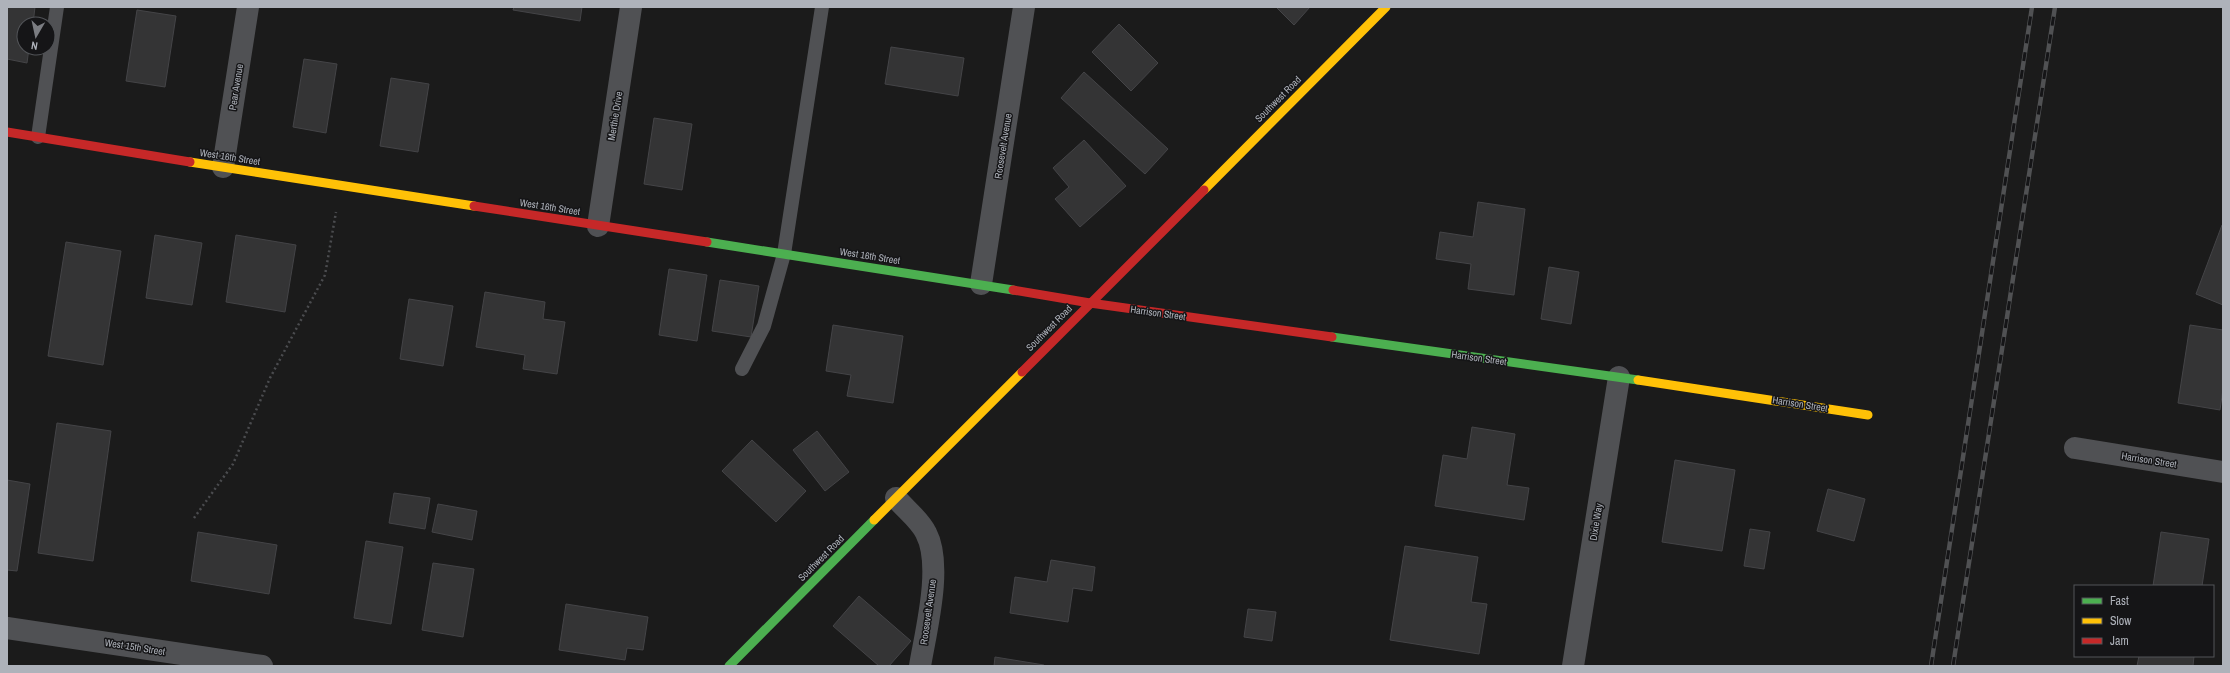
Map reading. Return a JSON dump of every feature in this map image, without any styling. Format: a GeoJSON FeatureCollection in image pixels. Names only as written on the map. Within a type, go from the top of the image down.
{"type":"FeatureCollection","features":[{"type":"Feature","properties":{"kind":"street","name":"Pear Avenue"},"geometry":{"type":"LineString","coordinates":[[223,167],[248,7]]}},
{"type":"Feature","properties":{"kind":"street","name":"Merthie Drive"},"geometry":{"type":"LineString","coordinates":[[598,226],[631,7]]}},
{"type":"Feature","properties":{"kind":"street","name":"Roosevelt Avenue"},"geometry":{"type":"LineString","coordinates":[[981,284],[1024,7]]}},
{"type":"Feature","properties":{"kind":"street","name":"Southwest Road"},"geometry":{"type":"LineString","coordinates":[[729,666],[1386,7]]}},
{"type":"Feature","properties":{"kind":"street","name":"West 16th Street"},"geometry":{"type":"LineString","coordinates":[[7,132],[341,186],[981,284],[1090,303]]}},
{"type":"Feature","properties":{"kind":"street","name":"Harrison Street"},"geometry":{"type":"LineString","coordinates":[[1090,303],[1619,377],[1868,415]]}},
{"type":"Feature","properties":{"kind":"street","name":"Dixie Way"},"geometry":{"type":"LineString","coordinates":[[1573,666],[1619,377]]}},
{"type":"Feature","properties":{"kind":"street","name":"Harrison Street"},"geometry":{"type":"LineString","coordinates":[[2075,448],[2223,472]]}},
{"type":"Feature","properties":{"kind":"street","name":"Roosevelt Avenue"},"geometry":{"type":"LineString","coordinates":[[896,498],[926,532],[931,548],[934,579],[920,666]]}},
{"type":"Feature","properties":{"kind":"street","name":"West 15th Street"},"geometry":{"type":"LineString","coordinates":[[7,628],[262,666]]}},
{"type":"Feature","properties":{"kind":"lane"},"geometry":{"type":"LineString","coordinates":[[38,137],[57,7]]}},
{"type":"Feature","properties":{"kind":"lane"},"geometry":{"type":"LineString","coordinates":[[742,369],[764,326],[784,254],[822,7]]}},
{"type":"Feature","properties":{"kind":"path"},"geometry":{"type":"LineString","coordinates":[[194,518],[233,464],[270,378],[325,276],[341,186]]}},
{"type":"Feature","properties":{"kind":"building"},"geometry":{"type":"Polygon","coordinates":[[[7,7],[35,7],[34,16],[16,16],[16,56],[28,56],[27,63],[7,59],[7,7]]]}},
{"type":"Feature","properties":{"kind":"building"},"geometry":{"type":"Polygon","coordinates":[[[514,7],[582,7],[580,21],[513,10],[514,7]]]}},
{"type":"Feature","properties":{"kind":"building"},"geometry":{"type":"Polygon","coordinates":[[[1276,7],[1310,7],[1294,25],[1276,7]]]}},
{"type":"Feature","properties":{"kind":"building"},"geometry":{"type":"Polygon","coordinates":[[[137,10],[176,16],[165,87],[126,81],[137,10]]]}},
{"type":"Feature","properties":{"kind":"building"},"geometry":{"type":"Polygon","coordinates":[[[1119,24],[1158,63],[1131,91],[1092,52],[1119,24]]]}},
{"type":"Feature","properties":{"kind":"building"},"geometry":{"type":"Polygon","coordinates":[[[891,47],[964,58],[958,96],[885,84],[891,47]]]}},
{"type":"Feature","properties":{"kind":"building"},"geometry":{"type":"Polygon","coordinates":[[[304,59],[337,64],[326,133],[293,127],[304,59]]]}},
{"type":"Feature","properties":{"kind":"building"},"geometry":{"type":"Polygon","coordinates":[[[1084,72],[1168,149],[1145,174],[1061,98],[1084,72]]]}},
{"type":"Feature","properties":{"kind":"building"},"geometry":{"type":"Polygon","coordinates":[[[391,78],[429,84],[418,152],[380,146],[391,78]]]}},
{"type":"Feature","properties":{"kind":"building"},"geometry":{"type":"Polygon","coordinates":[[[654,118],[692,124],[682,190],[644,184],[654,118]]]}},
{"type":"Feature","properties":{"kind":"building"},"geometry":{"type":"Polygon","coordinates":[[[1084,140],[1126,186],[1080,227],[1055,199],[1069,187],[1053,168],[1084,140]]]}},
{"type":"Feature","properties":{"kind":"building"},"geometry":{"type":"Polygon","coordinates":[[[1478,202],[1525,209],[1514,295],[1468,289],[1471,264],[1436,259],[1440,232],[1473,237],[1478,202]]]}},
{"type":"Feature","properties":{"kind":"building"},"geometry":{"type":"Polygon","coordinates":[[[2222,225],[2223,226],[2223,305],[2196,294],[2222,225]]]}},
{"type":"Feature","properties":{"kind":"building"},"geometry":{"type":"Polygon","coordinates":[[[155,235],[202,243],[192,305],[146,298],[155,235]]]}},
{"type":"Feature","properties":{"kind":"building"},"geometry":{"type":"Polygon","coordinates":[[[236,235],[296,245],[285,312],[226,302],[236,235]]]}},
{"type":"Feature","properties":{"kind":"building"},"geometry":{"type":"Polygon","coordinates":[[[66,242],[121,251],[103,365],[48,356],[66,242]]]}},
{"type":"Feature","properties":{"kind":"building"},"geometry":{"type":"Polygon","coordinates":[[[1549,267],[1579,272],[1571,324],[1541,319],[1549,267]]]}},
{"type":"Feature","properties":{"kind":"building"},"geometry":{"type":"Polygon","coordinates":[[[669,269],[707,275],[697,341],[659,335],[669,269]]]}},
{"type":"Feature","properties":{"kind":"building"},"geometry":{"type":"Polygon","coordinates":[[[720,280],[759,286],[751,337],[712,331],[720,280]]]}},
{"type":"Feature","properties":{"kind":"building"},"geometry":{"type":"Polygon","coordinates":[[[485,292],[545,302],[543,319],[565,322],[557,374],[523,369],[525,355],[476,347],[485,292]]]}},
{"type":"Feature","properties":{"kind":"building"},"geometry":{"type":"Polygon","coordinates":[[[409,299],[453,306],[443,366],[400,359],[409,299]]]}},
{"type":"Feature","properties":{"kind":"building"},"geometry":{"type":"Polygon","coordinates":[[[833,325],[903,336],[893,403],[847,396],[851,375],[826,371],[833,325]]]}},
{"type":"Feature","properties":{"kind":"building"},"geometry":{"type":"Polygon","coordinates":[[[2190,325],[2223,330],[2223,389],[2220,410],[2178,403],[2190,325]]]}},
{"type":"Feature","properties":{"kind":"building"},"geometry":{"type":"Polygon","coordinates":[[[57,423],[111,431],[93,561],[38,553],[57,423]]]}},
{"type":"Feature","properties":{"kind":"building"},"geometry":{"type":"Polygon","coordinates":[[[1472,427],[1515,434],[1507,485],[1529,488],[1524,520],[1435,506],[1443,455],[1467,459],[1472,427]]]}},
{"type":"Feature","properties":{"kind":"building"},"geometry":{"type":"Polygon","coordinates":[[[817,431],[849,472],[825,491],[793,450],[817,431]]]}},
{"type":"Feature","properties":{"kind":"building"},"geometry":{"type":"Polygon","coordinates":[[[752,440],[806,491],[776,522],[722,471],[752,440]]]}},
{"type":"Feature","properties":{"kind":"building"},"geometry":{"type":"Polygon","coordinates":[[[1675,460],[1735,470],[1722,551],[1662,542],[1675,460]]]}},
{"type":"Feature","properties":{"kind":"building"},"geometry":{"type":"Polygon","coordinates":[[[7,480],[30,484],[17,571],[7,570],[7,480]]]}},
{"type":"Feature","properties":{"kind":"building"},"geometry":{"type":"Polygon","coordinates":[[[1828,489],[1865,499],[1854,541],[1817,531],[1828,489]]]}},
{"type":"Feature","properties":{"kind":"building"},"geometry":{"type":"Polygon","coordinates":[[[394,493],[430,498],[425,529],[389,523],[394,493]]]}},
{"type":"Feature","properties":{"kind":"building"},"geometry":{"type":"Polygon","coordinates":[[[438,504],[477,511],[472,540],[432,532],[438,504]]]}},
{"type":"Feature","properties":{"kind":"building"},"geometry":{"type":"Polygon","coordinates":[[[1750,529],[1770,532],[1764,569],[1744,566],[1750,529]]]}},
{"type":"Feature","properties":{"kind":"building"},"geometry":{"type":"Polygon","coordinates":[[[198,532],[277,545],[269,594],[191,581],[198,532]]]}},
{"type":"Feature","properties":{"kind":"building"},"geometry":{"type":"Polygon","coordinates":[[[2161,532],[2209,539],[2202,585],[2153,585],[2161,532]]]}},
{"type":"Feature","properties":{"kind":"building"},"geometry":{"type":"Polygon","coordinates":[[[366,541],[403,547],[391,624],[354,618],[366,541]]]}},
{"type":"Feature","properties":{"kind":"building"},"geometry":{"type":"Polygon","coordinates":[[[1405,546],[1478,557],[1471,602],[1487,604],[1479,654],[1390,640],[1405,546]]]}},
{"type":"Feature","properties":{"kind":"building"},"geometry":{"type":"Polygon","coordinates":[[[1051,560],[1095,567],[1092,591],[1073,588],[1068,622],[1010,613],[1015,577],[1047,582],[1051,560]]]}},
{"type":"Feature","properties":{"kind":"building"},"geometry":{"type":"Polygon","coordinates":[[[433,563],[474,569],[463,637],[422,630],[433,563]]]}},
{"type":"Feature","properties":{"kind":"building"},"geometry":{"type":"Polygon","coordinates":[[[859,596],[911,641],[889,666],[879,666],[833,626],[859,596]]]}},
{"type":"Feature","properties":{"kind":"building"},"geometry":{"type":"Polygon","coordinates":[[[566,604],[648,617],[643,650],[627,648],[625,660],[559,650],[566,604]]]}},
{"type":"Feature","properties":{"kind":"building"},"geometry":{"type":"Polygon","coordinates":[[[1248,609],[1276,612],[1272,641],[1244,637],[1248,609]]]}},
{"type":"Feature","properties":{"kind":"building"},"geometry":{"type":"Polygon","coordinates":[[[995,657],[1044,665],[1044,666],[994,666],[995,657]]]}},
{"type":"Feature","properties":{"kind":"building"},"geometry":{"type":"Polygon","coordinates":[[[2139,657],[2194,657],[2193,666],[2137,666],[2139,657]]]}},
{"type":"Feature","properties":{"kind":"railway"},"geometry":{"type":"LineString","coordinates":[[1931,666],[2032,7]]}},
{"type":"Feature","properties":{"kind":"railway"},"geometry":{"type":"LineString","coordinates":[[1953,666],[2055,7]]}},
{"type":"Feature","properties":{"kind":"traffic: fast"},"geometry":{"type":"LineString","coordinates":[[707,242],[1013,290]]}},
{"type":"Feature","properties":{"kind":"traffic: fast"},"geometry":{"type":"LineString","coordinates":[[1332,337],[1638,380]]}},
{"type":"Feature","properties":{"kind":"traffic: fast"},"geometry":{"type":"LineString","coordinates":[[729,666],[874,520]]}},
{"type":"Feature","properties":{"kind":"traffic: slow"},"geometry":{"type":"LineString","coordinates":[[1204,190],[1386,7]]}},
{"type":"Feature","properties":{"kind":"traffic: slow"},"geometry":{"type":"LineString","coordinates":[[190,162],[474,206]]}},
{"type":"Feature","properties":{"kind":"traffic: slow"},"geometry":{"type":"LineString","coordinates":[[874,520],[1022,372]]}},
{"type":"Feature","properties":{"kind":"traffic: slow"},"geometry":{"type":"LineString","coordinates":[[1638,380],[1868,415]]}},
{"type":"Feature","properties":{"kind":"traffic: jam"},"geometry":{"type":"LineString","coordinates":[[7,132],[190,162]]}},
{"type":"Feature","properties":{"kind":"traffic: jam"},"geometry":{"type":"LineString","coordinates":[[1022,372],[1204,190]]}},
{"type":"Feature","properties":{"kind":"traffic: jam"},"geometry":{"type":"LineString","coordinates":[[474,206],[707,242]]}},
{"type":"Feature","properties":{"kind":"traffic: jam"},"geometry":{"type":"LineString","coordinates":[[1013,290],[1090,303],[1332,337]]}}]}
